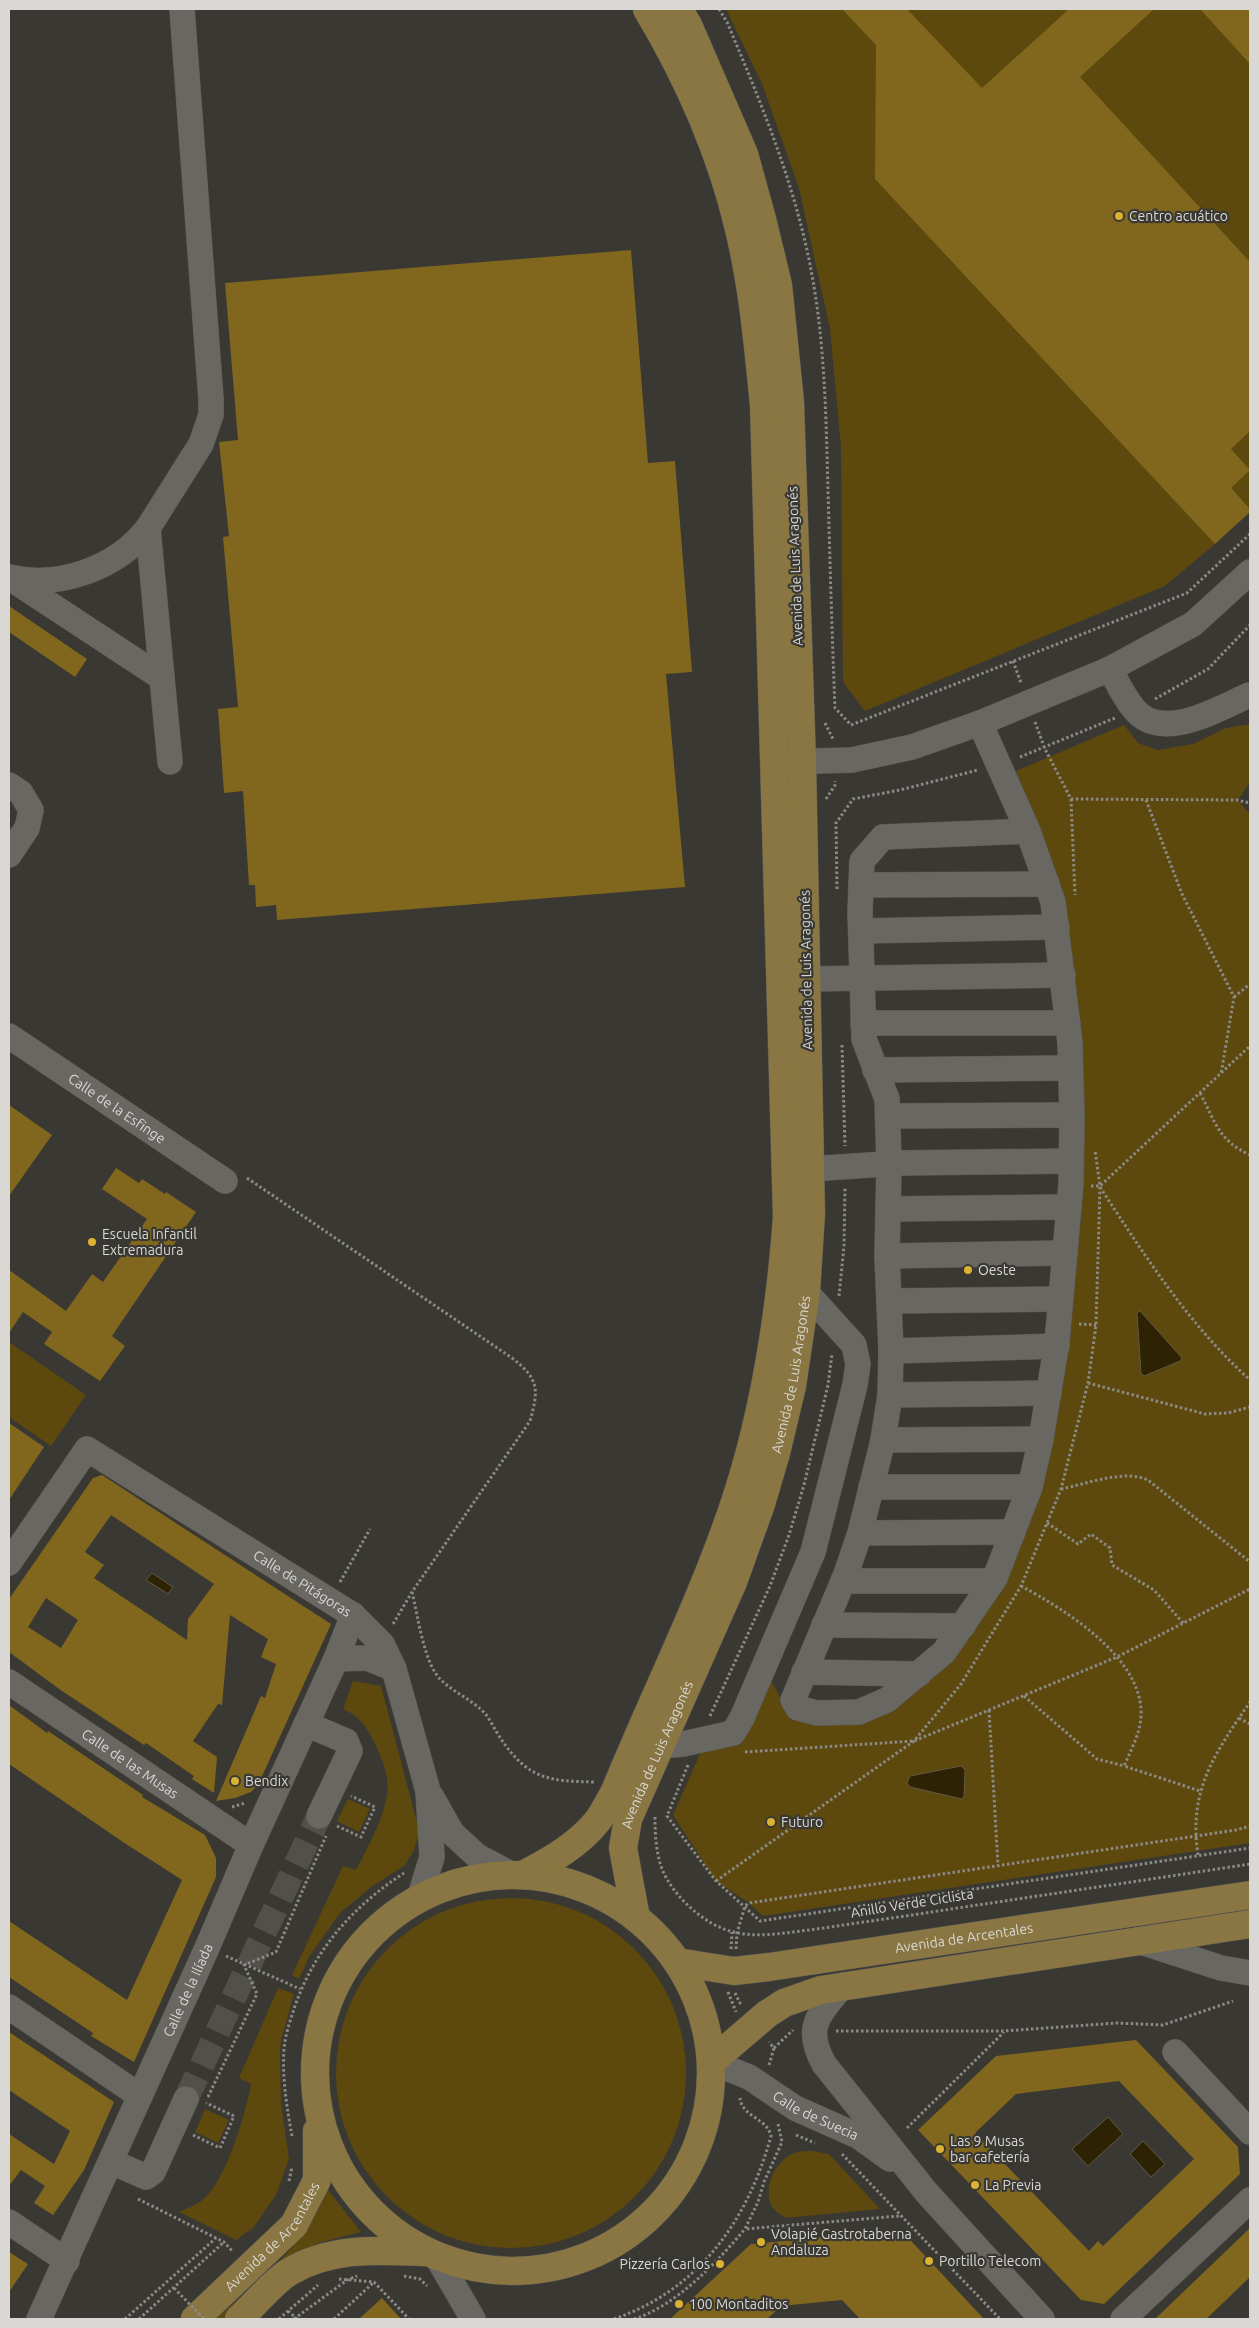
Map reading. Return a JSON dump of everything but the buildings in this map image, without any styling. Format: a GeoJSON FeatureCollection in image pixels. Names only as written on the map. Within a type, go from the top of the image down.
{"type":"FeatureCollection","features":[{"type":"Feature","properties":{"kind":"main road","name":"Avenida de Luis Aragonés"},"geometry":{"type":"LineString","coordinates":[[518,1875],[551,1861],[582,1836],[598,1819],[615,1791],[709,1574],[736,1498],[752,1444],[767,1380],[782,1290],[787,1217],[764,405],[752,293],[739,227],[719,164],[694,99],[664,38],[646,9]]}},
{"type":"Feature","properties":{"kind":"main road","name":"Avenida de Luis Aragonés"},"geometry":{"type":"LineString","coordinates":[[636,1918],[623,1848],[628,1819],[733,1582],[761,1504],[776,1453],[792,1386],[806,1292],[811,1214],[802,761],[790,402],[778,285],[744,154],[692,34],[678,9]]}},
{"type":"Feature","properties":{"kind":"main road"},"geometry":{"type":"LineString","coordinates":[[518,1875],[547,1878],[594,1892],[636,1918],[658,1938],[677,1962],[701,2010],[711,2062],[710,2093],[705,2120],[692,2156],[670,2194],[649,2217],[623,2237],[593,2254],[562,2265],[527,2271],[498,2271],[470,2267],[431,2254],[401,2238],[376,2218],[355,2194],[338,2168],[325,2140],[317,2109],[314,2074],[317,2042],[323,2016],[332,1991],[347,1965],[364,1943],[389,1919],[419,1899],[466,1881],[518,1875]]}},
{"type":"Feature","properties":{"kind":"main road","name":"Avenida de Arcentales"},"geometry":{"type":"LineString","coordinates":[[677,1962],[734,1971],[769,1967],[1250,1895]]}},
{"type":"Feature","properties":{"kind":"main road","name":"Avenida de Arcentales"},"geometry":{"type":"LineString","coordinates":[[711,2062],[767,2014],[784,2004],[798,1997],[843,1985],[1250,1924]]}},
{"type":"Feature","properties":{"kind":"main road","name":"Avenida de Arcentales"},"geometry":{"type":"LineString","coordinates":[[195,2319],[294,2225],[317,2180],[317,2109]]}},
{"type":"Feature","properties":{"kind":"main road"},"geometry":{"type":"LineString","coordinates":[[239,2319],[288,2272],[332,2254],[377,2250],[431,2254]]}},
{"type":"Feature","properties":{"kind":"street"},"geometry":{"type":"LineString","coordinates":[[9,578],[37,582],[56,580],[75,575],[110,561],[124,552],[139,540],[148,528],[202,444],[210,415],[182,9]]}},
{"type":"Feature","properties":{"kind":"street"},"geometry":{"type":"LineString","coordinates":[[148,528],[170,762]]}},
{"type":"Feature","properties":{"kind":"street"},"geometry":{"type":"LineString","coordinates":[[773,763],[852,760],[912,747],[980,723],[1110,668],[1192,624],[1250,572]]}},
{"type":"Feature","properties":{"kind":"street"},"geometry":{"type":"LineString","coordinates":[[9,578],[162,678]]}},
{"type":"Feature","properties":{"kind":"street"},"geometry":{"type":"LineString","coordinates":[[1110,668],[1134,710],[1148,720],[1162,724],[1200,717],[1249,695]]}},
{"type":"Feature","properties":{"kind":"street"},"geometry":{"type":"LineString","coordinates":[[980,723],[1028,831],[1053,902],[1063,975],[1068,1023],[1072,1161],[1057,1346],[1041,1439],[1030,1487],[993,1581],[944,1652],[887,1700],[859,1712],[817,1713],[798,1708],[793,1700],[843,1581],[860,1533],[883,1440],[890,1395],[892,1351],[887,1256],[888,1116],[887,1099],[865,1044],[861,931],[862,861],[883,837],[1028,831]]}},
{"type":"Feature","properties":{"kind":"street"},"geometry":{"type":"LineString","coordinates":[[9,785],[21,793],[31,810],[27,828],[9,855]]}},
{"type":"Feature","properties":{"kind":"street"},"geometry":{"type":"LineString","coordinates":[[861,885],[1047,884]]}},
{"type":"Feature","properties":{"kind":"street"},"geometry":{"type":"LineString","coordinates":[[861,931],[1057,927]]}},
{"type":"Feature","properties":{"kind":"street"},"geometry":{"type":"LineString","coordinates":[[806,979],[1063,975]]}},
{"type":"Feature","properties":{"kind":"street"},"geometry":{"type":"LineString","coordinates":[[863,1023],[1068,1023]]}},
{"type":"Feature","properties":{"kind":"street","name":"Calle de la Esfinge"},"geometry":{"type":"LineString","coordinates":[[9,1036],[226,1181]]}},
{"type":"Feature","properties":{"kind":"street"},"geometry":{"type":"LineString","coordinates":[[875,1070],[1070,1068]]}},
{"type":"Feature","properties":{"kind":"street"},"geometry":{"type":"LineString","coordinates":[[888,1116],[1072,1115]]}},
{"type":"Feature","properties":{"kind":"street"},"geometry":{"type":"LineString","coordinates":[[810,1169],[889,1164],[1072,1161]]}},
{"type":"Feature","properties":{"kind":"street"},"geometry":{"type":"LineString","coordinates":[[888,1209],[1069,1208]]}},
{"type":"Feature","properties":{"kind":"street"},"geometry":{"type":"LineString","coordinates":[[887,1256],[1065,1253]]}},
{"type":"Feature","properties":{"kind":"street"},"geometry":{"type":"LineString","coordinates":[[661,1746],[699,1741],[733,1733],[742,1718],[813,1552],[855,1385],[858,1364],[854,1345],[806,1292]]}},
{"type":"Feature","properties":{"kind":"street"},"geometry":{"type":"LineString","coordinates":[[889,1301],[1061,1300]]}},
{"type":"Feature","properties":{"kind":"street"},"geometry":{"type":"LineString","coordinates":[[892,1351],[1057,1346]]}},
{"type":"Feature","properties":{"kind":"street"},"geometry":{"type":"LineString","coordinates":[[890,1395],[1049,1393]]}},
{"type":"Feature","properties":{"kind":"street"},"geometry":{"type":"LineString","coordinates":[[883,1440],[1041,1439]]}},
{"type":"Feature","properties":{"kind":"street","name":"Calle de Pitágoras"},"geometry":{"type":"LineString","coordinates":[[9,1563],[87,1448],[353,1615],[382,1644],[394,1669],[428,1791],[432,1857],[419,1899]]}},
{"type":"Feature","properties":{"kind":"street"},"geometry":{"type":"LineString","coordinates":[[871,1487],[1030,1487]]}},
{"type":"Feature","properties":{"kind":"street"},"geometry":{"type":"LineString","coordinates":[[860,1533],[1013,1532]]}},
{"type":"Feature","properties":{"kind":"street"},"geometry":{"type":"LineString","coordinates":[[843,1581],[993,1581]]}},
{"type":"Feature","properties":{"kind":"street","name":"Calle de la Ilíada"},"geometry":{"type":"LineString","coordinates":[[39,2319],[112,2162],[251,1845],[336,1659],[353,1615]]}},
{"type":"Feature","properties":{"kind":"street"},"geometry":{"type":"LineString","coordinates":[[824,1625],[963,1626]]}},
{"type":"Feature","properties":{"kind":"street"},"geometry":{"type":"LineString","coordinates":[[336,1659],[367,1658],[394,1669]]}},
{"type":"Feature","properties":{"kind":"street"},"geometry":{"type":"LineString","coordinates":[[804,1672],[919,1674]]}},
{"type":"Feature","properties":{"kind":"street","name":"Calle de las Musas"},"geometry":{"type":"LineString","coordinates":[[9,1682],[251,1845]]}},
{"type":"Feature","properties":{"kind":"street"},"geometry":{"type":"LineString","coordinates":[[306,1724],[346,1741],[350,1751],[326,1825]]}},
{"type":"Feature","properties":{"kind":"street","name":"Calle de Pitágoras"},"geometry":{"type":"LineString","coordinates":[[428,1791],[452,1833],[477,1856],[518,1875]]}},
{"type":"Feature","properties":{"kind":"street"},"geometry":{"type":"LineString","coordinates":[[1138,1941],[1221,1968],[1250,1973]]}},
{"type":"Feature","properties":{"kind":"street","name":"Calle de Suecia"},"geometry":{"type":"LineString","coordinates":[[843,1985],[815,2024],[814,2039],[824,2064],[927,2193],[1042,2319]]}},
{"type":"Feature","properties":{"kind":"street"},"geometry":{"type":"LineString","coordinates":[[9,2007],[140,2096]]}},
{"type":"Feature","properties":{"kind":"street"},"geometry":{"type":"LineString","coordinates":[[1175,2052],[1250,2132]]}},
{"type":"Feature","properties":{"kind":"street","name":"Calle de Suecia"},"geometry":{"type":"LineString","coordinates":[[711,2062],[750,2077],[795,2108],[858,2136],[914,2176]]}},
{"type":"Feature","properties":{"kind":"street"},"geometry":{"type":"LineString","coordinates":[[112,2162],[140,2176],[146,2177],[150,2175],[154,2172],[198,2104]]}},
{"type":"Feature","properties":{"kind":"street"},"geometry":{"type":"LineString","coordinates":[[1123,2319],[1250,2200]]}},
{"type":"Feature","properties":{"kind":"street"},"geometry":{"type":"LineString","coordinates":[[9,2222],[66,2261]]}},
{"type":"Feature","properties":{"kind":"street"},"geometry":{"type":"LineString","coordinates":[[431,2254],[473,2319]]}},
{"type":"Feature","properties":{"kind":"path"},"geometry":{"type":"LineString","coordinates":[[851,725],[1187,593],[1250,534]]}},
{"type":"Feature","properties":{"kind":"path"},"geometry":{"type":"LineString","coordinates":[[853,799],[900,790],[998,765],[1045,748],[1134,710],[1208,669],[1250,625]]}},
{"type":"Feature","properties":{"kind":"path"},"geometry":{"type":"LineString","coordinates":[[1045,748],[1071,799],[1237,800],[1250,803]]}},
{"type":"Feature","properties":{"kind":"path"},"geometry":{"type":"LineString","coordinates":[[1146,800],[1182,894],[1234,998],[1221,1074]]}},
{"type":"Feature","properties":{"kind":"path"},"geometry":{"type":"LineString","coordinates":[[1234,998],[1250,984]]}},
{"type":"Feature","properties":{"kind":"path"},"geometry":{"type":"LineString","coordinates":[[1250,1046],[1100,1186],[1158,1274],[1201,1331],[1250,1380]]}},
{"type":"Feature","properties":{"kind":"path"},"geometry":{"type":"LineString","coordinates":[[1200,1093],[1222,1136],[1228,1143],[1250,1155]]}},
{"type":"Feature","properties":{"kind":"path"},"geometry":{"type":"LineString","coordinates":[[226,1181],[234,1169],[512,1358],[523,1366],[532,1378],[537,1396],[530,1421],[412,1592],[382,1644]]}},
{"type":"Feature","properties":{"kind":"path"},"geometry":{"type":"LineString","coordinates":[[1088,1383],[1205,1414],[1228,1413],[1250,1407]]}},
{"type":"Feature","properties":{"kind":"path"},"geometry":{"type":"LineString","coordinates":[[1061,1489],[1122,1476],[1140,1476],[1148,1480],[1250,1562]]}},
{"type":"Feature","properties":{"kind":"path"},"geometry":{"type":"LineString","coordinates":[[1047,1523],[1078,1544],[1091,1534],[1110,1548],[1112,1565],[1154,1590],[1184,1624]]}},
{"type":"Feature","properties":{"kind":"path"},"geometry":{"type":"LineString","coordinates":[[1021,1586],[1078,1620],[1117,1657],[1131,1678],[1141,1707],[1140,1726],[1124,1766]]}},
{"type":"Feature","properties":{"kind":"path"},"geometry":{"type":"LineString","coordinates":[[741,1752],[914,1741],[1117,1657],[1250,1589]]}},
{"type":"Feature","properties":{"kind":"path"},"geometry":{"type":"LineString","coordinates":[[412,1592],[429,1659],[440,1679],[486,1716],[502,1741],[527,1767],[539,1776],[557,1782],[595,1782]]}},
{"type":"Feature","properties":{"kind":"path"},"geometry":{"type":"LineString","coordinates":[[1024,1696],[1097,1759],[1200,1791]]}},
{"type":"Feature","properties":{"kind":"path"},"geometry":{"type":"LineString","coordinates":[[1198,1855],[1195,1836],[1200,1791],[1216,1751],[1250,1702]]}},
{"type":"Feature","properties":{"kind":"path"},"geometry":{"type":"LineString","coordinates":[[989,1710],[998,1865]]}},
{"type":"Feature","properties":{"kind":"path"},"geometry":{"type":"LineString","coordinates":[[1239,1718],[1250,1724]]}},
{"type":"Feature","properties":{"kind":"path"},"geometry":{"type":"LineString","coordinates":[[194,2126],[190,2134],[220,2148],[234,2116],[198,2104],[257,1994],[244,1965],[276,1952],[326,1825],[361,1837],[375,1807],[345,1793]]}},
{"type":"Feature","properties":{"kind":"path","name":"Anillo Verde Ciclista"},"geometry":{"type":"LineString","coordinates":[[655,1810],[655,1841],[663,1871],[675,1890],[692,1909],[711,1923],[732,1932],[759,1935],[810,1930],[1250,1864]]}},
{"type":"Feature","properties":{"kind":"path"},"geometry":{"type":"LineString","coordinates":[[735,1954],[737,1933],[745,1906],[750,1903],[1195,1836],[1250,1826]]}},
{"type":"Feature","properties":{"kind":"path"},"geometry":{"type":"LineString","coordinates":[[293,2144],[284,2080],[284,2048],[300,1989],[315,1962],[346,1919],[369,1898],[408,1870]]}},
{"type":"Feature","properties":{"kind":"path"},"geometry":{"type":"LineString","coordinates":[[730,1954],[732,1932]]}},
{"type":"Feature","properties":{"kind":"path"},"geometry":{"type":"LineString","coordinates":[[258,1971],[300,1989]]}},
{"type":"Feature","properties":{"kind":"path"},"geometry":{"type":"LineString","coordinates":[[726,1987],[738,2018]]}},
{"type":"Feature","properties":{"kind":"path"},"geometry":{"type":"LineString","coordinates":[[733,1988],[745,2014]]}},
{"type":"Feature","properties":{"kind":"path"},"geometry":{"type":"LineString","coordinates":[[830,2033],[836,2031],[1004,2032],[1117,2023],[1164,2025],[1233,2001]]}},
{"type":"Feature","properties":{"kind":"path"},"geometry":{"type":"LineString","coordinates":[[766,2074],[774,2048],[789,2034],[801,2027]]}},
{"type":"Feature","properties":{"kind":"path"},"geometry":{"type":"LineString","coordinates":[[908,2128],[1004,2032]]}},
{"type":"Feature","properties":{"kind":"path"},"geometry":{"type":"LineString","coordinates":[[765,2038],[774,2048]]}},
{"type":"Feature","properties":{"kind":"path"},"geometry":{"type":"LineString","coordinates":[[614,2319],[629,2314],[662,2296],[688,2276],[710,2256],[742,2212],[754,2187],[771,2136],[764,2124],[743,2108],[741,2093]]}},
{"type":"Feature","properties":{"kind":"path"},"geometry":{"type":"LineString","coordinates":[[771,2118],[786,2129]]}},
{"type":"Feature","properties":{"kind":"path"},"geometry":{"type":"LineString","coordinates":[[634,2319],[648,2317],[675,2297],[724,2254],[745,2229],[782,2142],[778,2124]]}},
{"type":"Feature","properties":{"kind":"path"},"geometry":{"type":"LineString","coordinates":[[794,2134],[817,2144]]}},
{"type":"Feature","properties":{"kind":"path"},"geometry":{"type":"LineString","coordinates":[[836,2152],[843,2155],[1000,2319]]}},
{"type":"Feature","properties":{"kind":"path"},"geometry":{"type":"LineString","coordinates":[[286,2188],[294,2159]]}},
{"type":"Feature","properties":{"kind":"path"},"geometry":{"type":"LineString","coordinates":[[134,2196],[224,2242],[234,2251],[226,2257]]}},
{"type":"Feature","properties":{"kind":"path"},"geometry":{"type":"LineString","coordinates":[[745,2229],[900,2216]]}},
{"type":"Feature","properties":{"kind":"path"},"geometry":{"type":"LineString","coordinates":[[125,2319],[215,2239]]}},
{"type":"Feature","properties":{"kind":"path"},"geometry":{"type":"LineString","coordinates":[[139,2319],[224,2242]]}},
{"type":"Feature","properties":{"kind":"path"},"geometry":{"type":"LineString","coordinates":[[288,2311],[295,2319],[348,2280],[364,2273]]}},
{"type":"Feature","properties":{"kind":"path"},"geometry":{"type":"LineString","coordinates":[[401,2276],[420,2279],[434,2292]]}},
{"type":"Feature","properties":{"kind":"path"},"geometry":{"type":"LineString","coordinates":[[334,2278],[374,2282],[409,2319]]}},
{"type":"Feature","properties":{"kind":"path"},"geometry":{"type":"LineString","coordinates":[[334,2319],[374,2282]]}},
{"type":"Feature","properties":{"kind":"path"},"geometry":{"type":"LineString","coordinates":[[279,2319],[320,2283]]}},
{"type":"Feature","properties":{"kind":"path"},"geometry":{"type":"LineString","coordinates":[[174,2288],[204,2319]]}},
{"type":"Feature","properties":{"kind":"shaded area"},"geometry":{"type":"Polygon","coordinates":[[[726,9],[842,9],[845,12],[849,9],[1250,9],[1250,512],[1215,539],[1215,544],[1165,586],[865,711],[843,682],[841,447],[830,329],[799,188],[762,84],[726,9]]]}},
{"type":"Feature","properties":{"kind":"shaded area"},"geometry":{"type":"Polygon","coordinates":[[[1250,724],[1250,782],[1238,800],[1250,814],[1250,1843],[763,1916],[749,1903],[716,1881],[673,1815],[704,1745],[739,1737],[772,1682],[792,1720],[852,1724],[1006,1582],[1070,1343],[1080,1194],[1046,850],[1016,771],[1124,725],[1138,743],[1158,750],[1193,744],[1226,728],[1250,724]]]}},
{"type":"Feature","properties":{"kind":"shaded area"},"geometry":{"type":"Polygon","coordinates":[[[1140,1311],[1182,1358],[1180,1361],[1144,1376],[1141,1373],[1137,1313],[1140,1311]]]}},
{"type":"Feature","properties":{"kind":"shaded area"},"geometry":{"type":"Polygon","coordinates":[[[9,1342],[86,1395],[51,1446],[9,1417],[9,1342]]]}},
{"type":"Feature","properties":{"kind":"shaded area"},"geometry":{"type":"Polygon","coordinates":[[[152,1573],[173,1587],[168,1594],[146,1580],[152,1573]]]}},
{"type":"Feature","properties":{"kind":"shaded area"},"geometry":{"type":"Polygon","coordinates":[[[353,1681],[381,1686],[418,1826],[418,1837],[414,1850],[405,1865],[370,1888],[340,1913],[309,1957],[299,1979],[292,1975],[343,1866],[356,1870],[378,1826],[386,1801],[387,1779],[377,1748],[364,1725],[353,1714],[343,1709],[353,1681]]]}},
{"type":"Feature","properties":{"kind":"shaded area"},"geometry":{"type":"Polygon","coordinates":[[[961,1766],[965,1770],[964,1796],[962,1799],[910,1787],[907,1783],[910,1776],[961,1766]]]}},
{"type":"Feature","properties":{"kind":"shaded area"},"geometry":{"type":"Polygon","coordinates":[[[348,1799],[370,1809],[359,1832],[337,1821],[348,1799]]]}},
{"type":"Feature","properties":{"kind":"shaded area"},"geometry":{"type":"Polygon","coordinates":[[[511,1898],[545,1902],[578,1912],[608,1928],[635,1949],[656,1976],[672,2006],[682,2039],[686,2073],[682,2107],[672,2140],[656,2170],[635,2197],[608,2218],[578,2234],[545,2244],[511,2248],[477,2244],[444,2234],[414,2218],[387,2197],[366,2170],[350,2140],[340,2107],[336,2073],[340,2039],[350,2006],[366,1976],[387,1949],[414,1928],[444,1912],[477,1902],[511,1898]]]}},
{"type":"Feature","properties":{"kind":"shaded area"},"geometry":{"type":"Polygon","coordinates":[[[278,1988],[294,1994],[281,2041],[280,2055],[281,2103],[289,2159],[276,2195],[253,2228],[236,2240],[179,2212],[200,2202],[209,2193],[226,2164],[239,2130],[251,2084],[239,2078],[278,1988]]]}},
{"type":"Feature","properties":{"kind":"shaded area"},"geometry":{"type":"Polygon","coordinates":[[[205,2109],[229,2120],[218,2143],[195,2132],[205,2109]]]}},
{"type":"Feature","properties":{"kind":"shaded area"},"geometry":{"type":"Polygon","coordinates":[[[1108,2117],[1123,2134],[1088,2166],[1072,2149],[1108,2117]]]}},
{"type":"Feature","properties":{"kind":"shaded area"},"geometry":{"type":"Polygon","coordinates":[[[1143,2141],[1165,2164],[1151,2177],[1130,2154],[1143,2141]]]}},
{"type":"Feature","properties":{"kind":"shaded area"},"geometry":{"type":"Polygon","coordinates":[[[813,2151],[829,2154],[880,2209],[786,2218],[776,2212],[771,2205],[769,2194],[769,2187],[774,2172],[790,2155],[797,2152],[813,2151]]]}},
{"type":"Feature","properties":{"kind":"shaded area"},"geometry":{"type":"Polygon","coordinates":[[[328,2190],[361,2232],[318,2243],[292,2256],[224,2319],[216,2319],[280,2261],[294,2245],[308,2228],[328,2190]]]}},
{"type":"Feature","properties":{"kind":"tunnel"},"geometry":{"type":"LineString","coordinates":[[186,2099],[319,1816]]}},
{"type":"Feature","properties":{"kind":"place","name":"Centro acuático"},"geometry":{"type":"Point","coordinates":[1119,216]}},
{"type":"Feature","properties":{"kind":"place","name":"Escuela Infantil Extremadura"},"geometry":{"type":"Point","coordinates":[92,1242]}},
{"type":"Feature","properties":{"kind":"place","name":"Oeste"},"geometry":{"type":"Point","coordinates":[968,1270]}},
{"type":"Feature","properties":{"kind":"place","name":"Bendix"},"geometry":{"type":"Point","coordinates":[235,1781]}},
{"type":"Feature","properties":{"kind":"place","name":"Futuro"},"geometry":{"type":"Point","coordinates":[771,1822]}},
{"type":"Feature","properties":{"kind":"place","name":"Las 9 Musas bar cafetería"},"geometry":{"type":"Point","coordinates":[940,2149]}},
{"type":"Feature","properties":{"kind":"place","name":"La Previa"},"geometry":{"type":"Point","coordinates":[975,2185]}},
{"type":"Feature","properties":{"kind":"place","name":"Volapié Gastrotaberna Andaluza"},"geometry":{"type":"Point","coordinates":[761,2242]}},
{"type":"Feature","properties":{"kind":"place","name":"Portillo Telecom"},"geometry":{"type":"Point","coordinates":[929,2261]}},
{"type":"Feature","properties":{"kind":"place","name":"Pizzería Carlos"},"geometry":{"type":"Point","coordinates":[720,2264]}},
{"type":"Feature","properties":{"kind":"place","name":"100 Montaditos"},"geometry":{"type":"Point","coordinates":[679,2304]}}]}
